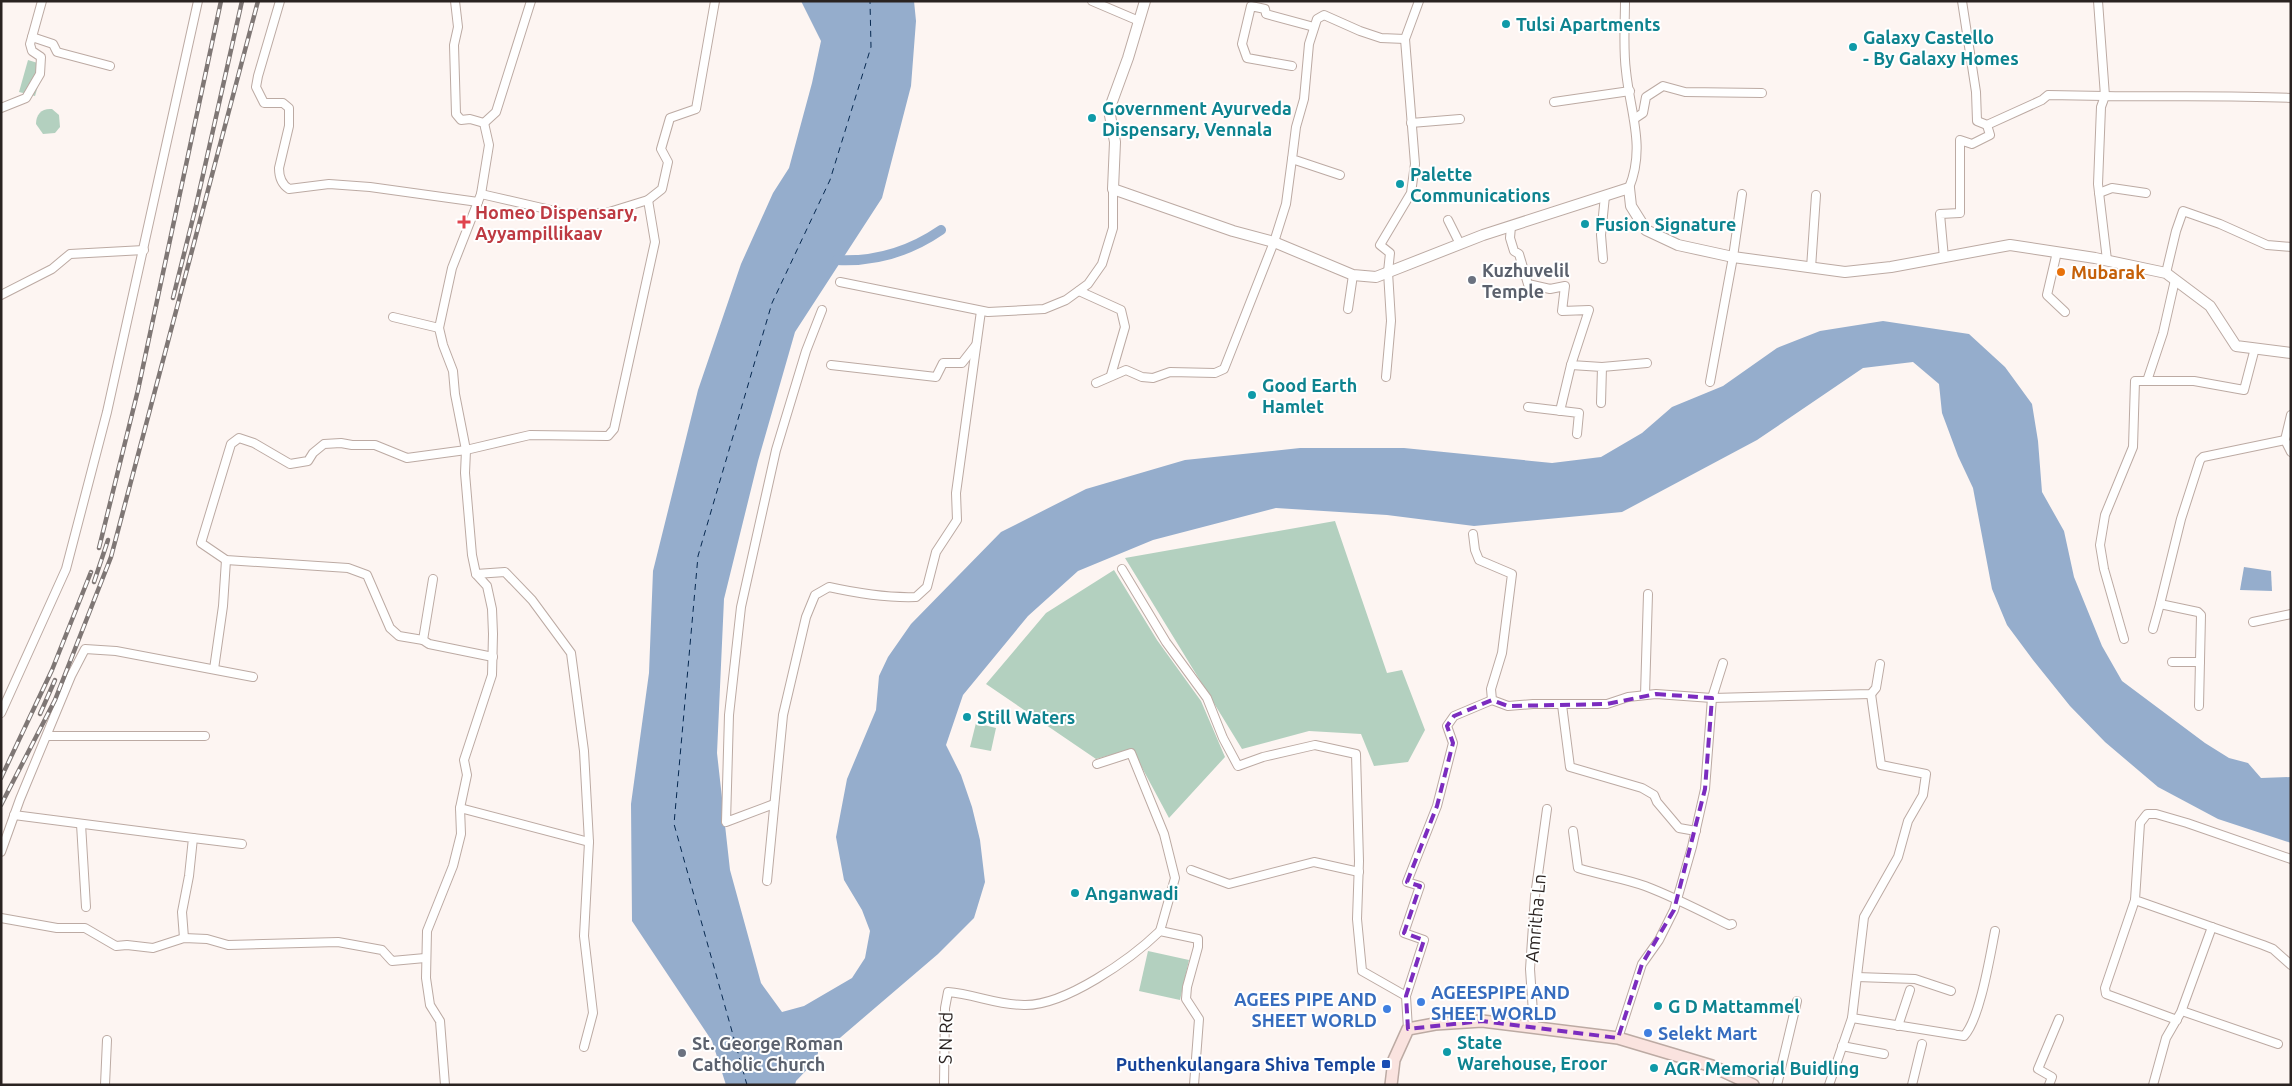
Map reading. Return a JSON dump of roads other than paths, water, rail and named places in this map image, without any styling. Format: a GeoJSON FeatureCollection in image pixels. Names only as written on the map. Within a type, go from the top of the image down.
{"type":"FeatureCollection","features":[{"type":"Feature","properties":{"kind":"main road"},"geometry":{"type":"LineString","coordinates":[[1391,1085],[1394,1060],[1408,1029],[1435,1024],[1482,1021],[1618,1038],[1712,1066],[1752,1085]]}},
{"type":"Feature","properties":{"kind":"street"},"geometry":{"type":"LineString","coordinates":[[1,108],[26,98],[40,74],[41,57],[32,51],[30,44],[42,1]]}},
{"type":"Feature","properties":{"kind":"street"},"geometry":{"type":"LineString","coordinates":[[1,713],[66,569],[106,412],[144,250],[198,1]]}},
{"type":"Feature","properties":{"kind":"street"},"geometry":{"type":"LineString","coordinates":[[280,1],[261,62],[256,87],[264,103],[283,103],[289,108],[289,126],[279,168],[279,175],[284,186],[288,189],[328,184],[358,186],[478,202]]}},
{"type":"Feature","properties":{"kind":"street"},"geometry":{"type":"LineString","coordinates":[[455,1],[458,27],[454,45],[456,114],[461,120],[470,119],[484,123]]}},
{"type":"Feature","properties":{"kind":"street"},"geometry":{"type":"LineString","coordinates":[[484,123],[496,112],[530,1]]}},
{"type":"Feature","properties":{"kind":"street"},"geometry":{"type":"LineString","coordinates":[[481,194],[568,214],[606,214],[648,200],[662,189],[668,162],[661,149],[670,118],[696,108],[715,1]]}},
{"type":"Feature","properties":{"kind":"street"},"geometry":{"type":"LineString","coordinates":[[1092,1],[1139,21]]}},
{"type":"Feature","properties":{"kind":"street"},"geometry":{"type":"LineString","coordinates":[[840,282],[981,311],[1022,312],[1044,309],[1066,300],[1088,284],[1105,257],[1113,228],[1114,142],[1109,110],[1145,1]]}},
{"type":"Feature","properties":{"kind":"street"},"geometry":{"type":"LineString","coordinates":[[1266,14],[1270,1]]}},
{"type":"Feature","properties":{"kind":"street"},"geometry":{"type":"LineString","coordinates":[[1386,377],[1391,321],[1388,272],[1390,253],[1380,245],[1411,193],[1415,164],[1405,39],[1419,1]]}},
{"type":"Feature","properties":{"kind":"street"},"geometry":{"type":"LineString","coordinates":[[1625,1],[1626,71],[1637,140],[1636,171],[1629,188],[1631,206],[1646,230],[1678,244],[1733,257],[1845,272],[1944,258],[2010,245],[2107,260],[2166,273],[2210,306],[2236,346],[2291,353]]}},
{"type":"Feature","properties":{"kind":"street"},"geometry":{"type":"LineString","coordinates":[[1962,1],[1976,92],[1977,122],[1987,125],[2042,100],[2048,95],[2291,98]]}},
{"type":"Feature","properties":{"kind":"street"},"geometry":{"type":"LineString","coordinates":[[2098,1],[2105,96],[2101,107],[2099,193],[2107,260]]}},
{"type":"Feature","properties":{"kind":"street"},"geometry":{"type":"LineString","coordinates":[[1266,14],[1265,9],[1248,4],[1242,44],[1247,58],[1292,66]]}},
{"type":"Feature","properties":{"kind":"street"},"geometry":{"type":"LineString","coordinates":[[1266,14],[1314,27]]}},
{"type":"Feature","properties":{"kind":"street"},"geometry":{"type":"LineString","coordinates":[[1096,383],[1126,370],[1142,377],[1153,378],[1170,372],[1215,373],[1224,369],[1274,242],[1286,204],[1296,127],[1304,100],[1309,44],[1317,19],[1324,15],[1374,36],[1405,39]]}},
{"type":"Feature","properties":{"kind":"street"},"geometry":{"type":"LineString","coordinates":[[32,36],[53,44],[57,52],[110,66]]}},
{"type":"Feature","properties":{"kind":"street"},"geometry":{"type":"LineString","coordinates":[[1634,119],[1643,113],[1646,97],[1663,86],[1684,92],[1762,93]]}},
{"type":"Feature","properties":{"kind":"street"},"geometry":{"type":"LineString","coordinates":[[1554,102],[1630,91]]}},
{"type":"Feature","properties":{"kind":"street"},"geometry":{"type":"LineString","coordinates":[[1411,123],[1460,119]]}},
{"type":"Feature","properties":{"kind":"street"},"geometry":{"type":"LineString","coordinates":[[445,1085],[440,1021],[430,1005],[425,958],[427,931],[453,866],[461,834],[460,808],[467,775],[464,760],[492,675],[493,657],[492,609],[487,586],[476,574],[470,536],[465,473],[466,450],[455,394],[453,371],[439,328],[452,268],[481,194],[489,145],[484,123]]}},
{"type":"Feature","properties":{"kind":"street"},"geometry":{"type":"LineString","coordinates":[[1944,258],[1940,214],[1960,214],[1960,140],[1972,144],[1990,135],[1987,125]]}},
{"type":"Feature","properties":{"kind":"street"},"geometry":{"type":"LineString","coordinates":[[1292,159],[1340,175]]}},
{"type":"Feature","properties":{"kind":"street"},"geometry":{"type":"LineString","coordinates":[[1113,189],[1233,231],[1274,242],[1353,275],[1376,276],[1510,226],[1629,188]]}},
{"type":"Feature","properties":{"kind":"street"},"geometry":{"type":"LineString","coordinates":[[2099,193],[2112,188],[2146,193]]}},
{"type":"Feature","properties":{"kind":"street"},"geometry":{"type":"LineString","coordinates":[[1710,382],[1733,257],[1742,194]]}},
{"type":"Feature","properties":{"kind":"street"},"geometry":{"type":"LineString","coordinates":[[1812,268],[1816,195]]}},
{"type":"Feature","properties":{"kind":"street"},"geometry":{"type":"LineString","coordinates":[[1603,259],[1601,235],[1605,196]]}},
{"type":"Feature","properties":{"kind":"street"},"geometry":{"type":"LineString","coordinates":[[493,657],[399,636],[390,628],[367,576],[348,568],[226,560],[200,543],[231,444],[239,438],[254,443],[290,464],[308,461],[313,453],[324,444],[375,445],[407,458],[466,450],[530,435],[596,438],[608,436],[614,429],[655,242],[648,200]]}},
{"type":"Feature","properties":{"kind":"street"},"geometry":{"type":"LineString","coordinates":[[2166,273],[2176,231],[2184,211],[2220,224],[2267,246],[2291,247]]}},
{"type":"Feature","properties":{"kind":"street"},"geometry":{"type":"LineString","coordinates":[[1448,220],[1460,244]]}},
{"type":"Feature","properties":{"kind":"street"},"geometry":{"type":"LineString","coordinates":[[1510,226],[1510,238],[1514,251],[1519,254],[1528,284],[1550,289],[1565,286],[1562,311],[1589,310],[1571,365],[1560,411]]}},
{"type":"Feature","properties":{"kind":"street"},"geometry":{"type":"LineString","coordinates":[[1,295],[52,269],[70,254],[144,250]]}},
{"type":"Feature","properties":{"kind":"street"},"geometry":{"type":"LineString","coordinates":[[2057,252],[2047,295],[2065,312]]}},
{"type":"Feature","properties":{"kind":"street"},"geometry":{"type":"LineString","coordinates":[[1348,309],[1353,275]]}},
{"type":"Feature","properties":{"kind":"street"},"geometry":{"type":"LineString","coordinates":[[2146,381],[2164,333],[2175,280]]}},
{"type":"Feature","properties":{"kind":"street"},"geometry":{"type":"LineString","coordinates":[[1079,291],[1121,310],[1125,327],[1111,375]]}},
{"type":"Feature","properties":{"kind":"street"},"geometry":{"type":"LineString","coordinates":[[774,804],[726,822],[729,715],[734,659],[741,607],[776,450],[806,351],[822,310]]}},
{"type":"Feature","properties":{"kind":"street"},"geometry":{"type":"LineString","coordinates":[[767,881],[783,715],[806,618],[815,595],[829,587],[901,598],[916,597],[927,587],[936,552],[957,520],[956,493],[981,311]]}},
{"type":"Feature","properties":{"kind":"street"},"geometry":{"type":"LineString","coordinates":[[393,317],[439,328]]}},
{"type":"Feature","properties":{"kind":"street"},"geometry":{"type":"LineString","coordinates":[[831,365],[936,377],[943,363],[962,363],[976,345]]}},
{"type":"Feature","properties":{"kind":"street"},"geometry":{"type":"LineString","coordinates":[[2124,640],[2104,569],[2100,538],[2108,507],[2133,447],[2135,381],[2206,382],[2244,390],[2255,348]]}},
{"type":"Feature","properties":{"kind":"street"},"geometry":{"type":"LineString","coordinates":[[1571,365],[1602,367],[1647,363]]}},
{"type":"Feature","properties":{"kind":"street"},"geometry":{"type":"LineString","coordinates":[[1602,367],[1602,403]]}},
{"type":"Feature","properties":{"kind":"street"},"geometry":{"type":"LineString","coordinates":[[1528,407],[1579,413],[1577,434]]}},
{"type":"Feature","properties":{"kind":"street"},"geometry":{"type":"LineString","coordinates":[[2291,415],[2285,440],[2291,452]]}},
{"type":"Feature","properties":{"kind":"street"},"geometry":{"type":"LineString","coordinates":[[2153,629],[2181,519],[2201,458],[2285,440]]}},
{"type":"Feature","properties":{"kind":"street"},"geometry":{"type":"LineString","coordinates":[[1473,534],[1475,550],[1479,560],[1512,574],[1502,653],[1491,689],[1492,700]]}},
{"type":"Feature","properties":{"kind":"street"},"geometry":{"type":"LineString","coordinates":[[214,669],[223,606],[226,560]]}},
{"type":"Feature","properties":{"kind":"street"},"geometry":{"type":"LineString","coordinates":[[1122,569],[1166,642],[1206,698],[1223,738],[1238,766],[1263,757],[1315,745],[1356,754],[1359,872],[1357,919],[1362,971],[1406,996]]}},
{"type":"Feature","properties":{"kind":"street"},"geometry":{"type":"LineString","coordinates":[[476,574],[505,572],[532,600],[571,653],[584,752],[589,842],[584,936],[593,1013],[584,1047]]}},
{"type":"Feature","properties":{"kind":"street"},"geometry":{"type":"LineString","coordinates":[[423,640],[433,579]]}},
{"type":"Feature","properties":{"kind":"street"},"geometry":{"type":"LineString","coordinates":[[1645,695],[1648,594]]}},
{"type":"Feature","properties":{"kind":"street"},"geometry":{"type":"LineString","coordinates":[[2160,604],[2200,613],[2199,706]]}},
{"type":"Feature","properties":{"kind":"street"},"geometry":{"type":"LineString","coordinates":[[2253,622],[2291,614]]}},
{"type":"Feature","properties":{"kind":"street"},"geometry":{"type":"LineString","coordinates":[[1,852],[14,815],[71,676],[85,650],[116,651],[253,677]]}},
{"type":"Feature","properties":{"kind":"street"},"geometry":{"type":"LineString","coordinates":[[2172,662],[2200,662]]}},
{"type":"Feature","properties":{"kind":"street"},"geometry":{"type":"LineString","coordinates":[[1618,1038],[1642,964],[1659,940],[1676,901],[1696,830],[1705,790],[1712,698],[1723,663]]}},
{"type":"Feature","properties":{"kind":"street"},"geometry":{"type":"LineString","coordinates":[[1829,1085],[1852,1018],[1864,917],[1898,857],[1908,821],[1923,795],[1926,774],[1882,765],[1871,694],[1876,688],[1880,664]]}},
{"type":"Feature","properties":{"kind":"street"},"geometry":{"type":"LineString","coordinates":[[1408,1029],[1406,996],[1424,940],[1404,933],[1420,886],[1407,882],[1437,806],[1453,743],[1447,726],[1454,716],[1492,700],[1508,706],[1607,704],[1628,697],[1656,694],[1712,698],[1871,694]]}},
{"type":"Feature","properties":{"kind":"street"},"geometry":{"type":"LineString","coordinates":[[1562,705],[1570,767],[1642,788],[1654,795],[1657,802],[1679,828],[1696,830]]}},
{"type":"Feature","properties":{"kind":"street"},"geometry":{"type":"LineString","coordinates":[[47,736],[205,736]]}},
{"type":"Feature","properties":{"kind":"street"},"geometry":{"type":"LineString","coordinates":[[1097,764],[1131,753],[1151,797],[1164,834],[1174,878],[1160,931],[1198,940],[1186,999],[1199,1019],[1194,1085]]}},
{"type":"Feature","properties":{"kind":"street"},"geometry":{"type":"LineString","coordinates":[[460,808],[589,842]]}},
{"type":"Feature","properties":{"kind":"street","name":"Amritha Ln"},"geometry":{"type":"LineString","coordinates":[[1537,1027],[1530,969],[1535,896],[1548,809]]}},
{"type":"Feature","properties":{"kind":"street"},"geometry":{"type":"LineString","coordinates":[[2177,1020],[2106,994],[2106,988],[2134,900],[2140,823],[2147,814],[2156,814],[2291,859]]}},
{"type":"Feature","properties":{"kind":"street"},"geometry":{"type":"LineString","coordinates":[[14,815],[242,844]]}},
{"type":"Feature","properties":{"kind":"street"},"geometry":{"type":"LineString","coordinates":[[81,824],[86,907]]}},
{"type":"Feature","properties":{"kind":"street"},"geometry":{"type":"LineString","coordinates":[[1574,831],[1578,868],[1644,886],[1676,901],[1688,904],[1728,925],[1732,924]]}},
{"type":"Feature","properties":{"kind":"street"},"geometry":{"type":"LineString","coordinates":[[184,938],[182,912],[189,876],[192,838]]}},
{"type":"Feature","properties":{"kind":"street"},"geometry":{"type":"LineString","coordinates":[[1191,870],[1229,884],[1314,862],[1359,872]]}},
{"type":"Feature","properties":{"kind":"street"},"geometry":{"type":"LineString","coordinates":[[2134,900],[2273,949],[2290,963]]}},
{"type":"Feature","properties":{"kind":"street"},"geometry":{"type":"LineString","coordinates":[[1,918],[58,928],[85,928],[116,946],[127,945],[153,948],[184,938],[207,939],[228,945],[338,942],[382,950],[392,961],[425,958]]}},
{"type":"Feature","properties":{"kind":"street"},"geometry":{"type":"LineString","coordinates":[[2152,1085],[2166,1038],[2182,1011],[2212,927]]}},
{"type":"Feature","properties":{"kind":"street","name":"S N Rd"},"geometry":{"type":"LineString","coordinates":[[944,1085],[945,1008],[948,992],[964,993],[992,1002],[1026,1005],[1049,1000],[1074,992],[1120,965],[1160,931]]}},
{"type":"Feature","properties":{"kind":"street"},"geometry":{"type":"LineString","coordinates":[[1852,1018],[1964,1036],[1970,1031],[1995,931]]}},
{"type":"Feature","properties":{"kind":"street"},"geometry":{"type":"LineString","coordinates":[[1857,977],[1915,979],[1951,991]]}},
{"type":"Feature","properties":{"kind":"street"},"geometry":{"type":"LineString","coordinates":[[1898,1026],[1910,990]]}},
{"type":"Feature","properties":{"kind":"street"},"geometry":{"type":"LineString","coordinates":[[1777,1085],[1797,1001]]}},
{"type":"Feature","properties":{"kind":"street"},"geometry":{"type":"LineString","coordinates":[[2182,1011],[2278,1044]]}},
{"type":"Feature","properties":{"kind":"street"},"geometry":{"type":"LineString","coordinates":[[2049,1085],[2052,1077],[2038,1069],[2059,1019]]}},
{"type":"Feature","properties":{"kind":"street"},"geometry":{"type":"LineString","coordinates":[[105,1085],[107,1040]]}},
{"type":"Feature","properties":{"kind":"street"},"geometry":{"type":"LineString","coordinates":[[1912,1085],[1922,1044]]}},
{"type":"Feature","properties":{"kind":"street"},"geometry":{"type":"LineString","coordinates":[[1842,1046],[1884,1054]]}},
{"type":"Feature","properties":{"kind":"water"},"geometry":{"type":"Polygon","coordinates":[[[801,1],[914,1],[916,21],[911,86],[882,198],[795,332],[758,461],[724,599],[717,753],[730,870],[761,983],[782,1012],[804,1006],[852,978],[865,958],[870,931],[862,910],[844,880],[836,837],[847,779],[876,710],[879,676],[888,657],[911,624],[1001,532],[1086,489],[1185,460],[1300,448],[1404,448],[1552,463],[1601,457],[1642,433],[1672,407],[1723,386],[1777,348],[1820,331],[1883,321],[1969,334],[2005,367],[2032,404],[2038,441],[2042,492],[2064,531],[2074,577],[2102,646],[2122,681],[2205,743],[2229,758],[2248,763],[2261,778],[2291,777],[2291,843],[2218,819],[2158,787],[2105,742],[2070,706],[2007,625],[1992,589],[1973,488],[1958,456],[1942,413],[1939,384],[1913,362],[1863,368],[1757,440],[1622,512],[1474,526],[1387,515],[1276,508],[1153,540],[1078,571],[1028,616],[963,695],[946,745],[961,775],[972,807],[980,840],[985,882],[974,918],[938,954],[834,1043],[823,1042],[819,1046],[817,1059],[796,1081],[795,1085],[726,1085],[712,1041],[632,921],[631,804],[649,673],[653,571],[698,390],[741,264],[773,193],[789,168],[812,83],[821,41],[801,1]]]}},
{"type":"Feature","properties":{"kind":"water"},"geometry":{"type":"Polygon","coordinates":[[[2244,567],[2271,571],[2272,591],[2240,590],[2244,567]]]}},
{"type":"Feature","properties":{"kind":"waterway"},"geometry":{"type":"LineString","coordinates":[[837,260],[865,259],[892,254],[917,244],[941,230]]}},
{"type":"Feature","properties":{"kind":"railway"},"geometry":{"type":"LineString","coordinates":[[99,548],[138,390],[221,1]]}},
{"type":"Feature","properties":{"kind":"railway"},"geometry":{"type":"LineString","coordinates":[[173,298],[196,206],[242,1]]}},
{"type":"Feature","properties":{"kind":"railway"},"geometry":{"type":"LineString","coordinates":[[1,805],[55,700],[111,557],[258,1]]}},
{"type":"Feature","properties":{"kind":"railway"},"geometry":{"type":"LineString","coordinates":[[94,582],[108,540]]}},
{"type":"Feature","properties":{"kind":"railway"},"geometry":{"type":"LineString","coordinates":[[1,778],[52,670],[91,572]]}},
{"type":"Feature","properties":{"kind":"railway"},"geometry":{"type":"LineString","coordinates":[[40,714],[55,680]]}},
{"type":"Feature","properties":{"kind":"place","name":"Tulsi Apartments"},"geometry":{"type":"Point","coordinates":[1506,24]}},
{"type":"Feature","properties":{"kind":"place","name":"Galaxy Castello - By Galaxy Homes"},"geometry":{"type":"Point","coordinates":[1853,47]}},
{"type":"Feature","properties":{"kind":"place","name":"Government Ayurveda Dispensary, Vennala"},"geometry":{"type":"Point","coordinates":[1092,118]}},
{"type":"Feature","properties":{"kind":"place","name":"Palette Communications"},"geometry":{"type":"Point","coordinates":[1400,184]}},
{"type":"Feature","properties":{"kind":"place","name":"Homeo Dispensary, Ayyampillikaav"},"geometry":{"type":"Point","coordinates":[464,222]}},
{"type":"Feature","properties":{"kind":"place","name":"Fusion Signature"},"geometry":{"type":"Point","coordinates":[1585,224]}},
{"type":"Feature","properties":{"kind":"place","name":"Mubarak"},"geometry":{"type":"Point","coordinates":[2061,272]}},
{"type":"Feature","properties":{"kind":"place","name":"Kuzhuvelil Temple"},"geometry":{"type":"Point","coordinates":[1472,280]}},
{"type":"Feature","properties":{"kind":"place","name":"Good Earth Hamlet"},"geometry":{"type":"Point","coordinates":[1252,395]}},
{"type":"Feature","properties":{"kind":"place","name":"Still Waters"},"geometry":{"type":"Point","coordinates":[967,717]}},
{"type":"Feature","properties":{"kind":"place","name":"Anganwadi"},"geometry":{"type":"Point","coordinates":[1075,893]}},
{"type":"Feature","properties":{"kind":"place","name":"AGEESPIPE AND SHEET WORLD"},"geometry":{"type":"Point","coordinates":[1421,1002]}},
{"type":"Feature","properties":{"kind":"place","name":"G D Mattammel"},"geometry":{"type":"Point","coordinates":[1658,1006]}},
{"type":"Feature","properties":{"kind":"place","name":"AGEES PIPE AND SHEET WORLD"},"geometry":{"type":"Point","coordinates":[1387,1009]}},
{"type":"Feature","properties":{"kind":"place","name":"Selekt Mart"},"geometry":{"type":"Point","coordinates":[1648,1033]}},
{"type":"Feature","properties":{"kind":"place","name":"State Warehouse, Eroor"},"geometry":{"type":"Point","coordinates":[1447,1052]}},
{"type":"Feature","properties":{"kind":"place","name":"St. George Roman Catholic Church"},"geometry":{"type":"Point","coordinates":[682,1053]}},
{"type":"Feature","properties":{"kind":"place","name":"Puthenkulangara Shiva Temple"},"geometry":{"type":"Point","coordinates":[1386,1064]}},
{"type":"Feature","properties":{"kind":"place","name":"AGR Memorial Buidling"},"geometry":{"type":"Point","coordinates":[1654,1068]}}]}
